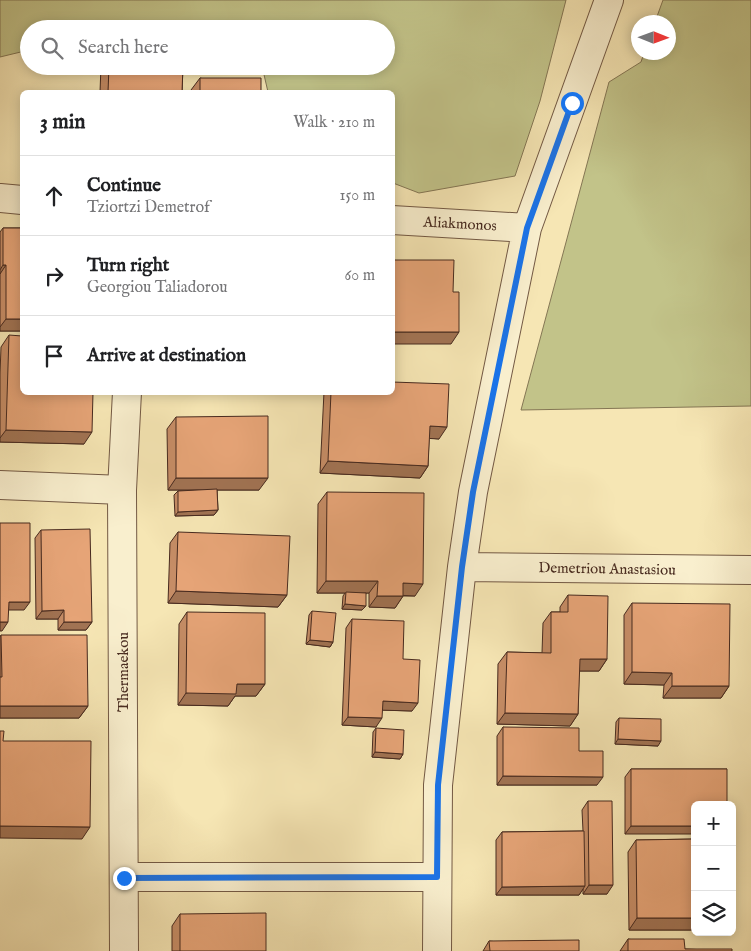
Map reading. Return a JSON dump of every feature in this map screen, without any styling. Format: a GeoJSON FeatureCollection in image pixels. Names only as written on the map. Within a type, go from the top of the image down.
{"type":"FeatureCollection","features":[{"type":"Feature","properties":{"kind":"street"},"geometry":{"type":"LineString","coordinates":[[437,951],[438,785],[462,567],[473,492],[527,228],[609,0]]}},
{"type":"Feature","properties":{"kind":"street"},"geometry":{"type":"LineString","coordinates":[[0,198],[20,200]]}},
{"type":"Feature","properties":{"kind":"street","name":"Aliakmonos"},"geometry":{"type":"LineString","coordinates":[[395,220],[527,228]]}},
{"type":"Feature","properties":{"kind":"street","name":"Thermaekou"},"geometry":{"type":"LineString","coordinates":[[124,951],[122,490],[127,395]]}},
{"type":"Feature","properties":{"kind":"street"},"geometry":{"type":"LineString","coordinates":[[0,485],[122,490]]}},
{"type":"Feature","properties":{"kind":"street","name":"Demetriou Anastasiou"},"geometry":{"type":"LineString","coordinates":[[462,567],[751,570]]}},
{"type":"Feature","properties":{"kind":"street"},"geometry":{"type":"LineString","coordinates":[[124,878],[437,877]]}},
{"type":"Feature","properties":{"kind":"green space"},"geometry":{"type":"Polygon","coordinates":[[[0,0],[566,0],[540,101],[515,176],[419,193],[395,184],[395,90],[268,90],[264,75],[395,75],[395,20],[20,20],[20,52],[0,57],[0,0]]]}},
{"type":"Feature","properties":{"kind":"green space"},"geometry":{"type":"Polygon","coordinates":[[[663,0],[751,0],[751,406],[521,410],[609,82],[642,60],[676,60],[676,15],[658,15],[663,0]]]}},
{"type":"Feature","properties":{"kind":"building"},"geometry":{"type":"Polygon","coordinates":[[[109,75],[183,75],[182,90],[108,90],[109,75]]]}},
{"type":"Feature","properties":{"kind":"building"},"geometry":{"type":"Polygon","coordinates":[[[200,78],[261,78],[261,90],[200,90],[200,78]]]}},
{"type":"Feature","properties":{"kind":"building"},"geometry":{"type":"Polygon","coordinates":[[[3,228],[20,228],[20,319],[6,319],[6,265],[3,265],[3,228]]]}},
{"type":"Feature","properties":{"kind":"building"},"geometry":{"type":"Polygon","coordinates":[[[395,260],[454,260],[453,292],[459,292],[459,332],[395,332],[395,260]]]}},
{"type":"Feature","properties":{"kind":"building"},"geometry":{"type":"Polygon","coordinates":[[[9,335],[20,336],[20,395],[93,395],[92,432],[6,430],[9,335]]]}},
{"type":"Feature","properties":{"kind":"building"},"geometry":{"type":"Polygon","coordinates":[[[395,382],[449,384],[447,427],[430,426],[428,466],[328,461],[331,395],[395,395],[395,382]]]}},
{"type":"Feature","properties":{"kind":"building"},"geometry":{"type":"Polygon","coordinates":[[[268,416],[268,478],[176,478],[176,417],[268,416]]]}},
{"type":"Feature","properties":{"kind":"building"},"geometry":{"type":"Polygon","coordinates":[[[217,489],[218,510],[178,512],[178,491],[217,489]]]}},
{"type":"Feature","properties":{"kind":"building"},"geometry":{"type":"Polygon","coordinates":[[[327,492],[424,493],[423,584],[403,583],[403,596],[377,596],[378,581],[326,581],[327,492]]]}},
{"type":"Feature","properties":{"kind":"building"},"geometry":{"type":"Polygon","coordinates":[[[0,523],[30,523],[30,602],[9,602],[8,622],[0,622],[0,523]]]}},
{"type":"Feature","properties":{"kind":"building"},"geometry":{"type":"Polygon","coordinates":[[[90,529],[92,622],[64,622],[64,610],[42,611],[41,530],[90,529]]]}},
{"type":"Feature","properties":{"kind":"building"},"geometry":{"type":"Polygon","coordinates":[[[178,532],[290,536],[287,595],[176,591],[178,532]]]}},
{"type":"Feature","properties":{"kind":"building"},"geometry":{"type":"Polygon","coordinates":[[[346,592],[366,593],[366,606],[345,604],[346,592]]]}},
{"type":"Feature","properties":{"kind":"building"},"geometry":{"type":"Polygon","coordinates":[[[568,595],[608,596],[607,659],[580,659],[578,714],[505,713],[507,652],[551,653],[551,612],[568,612],[568,595]]]}},
{"type":"Feature","properties":{"kind":"building"},"geometry":{"type":"Polygon","coordinates":[[[632,603],[730,604],[729,686],[672,686],[672,673],[632,672],[632,603]]]}},
{"type":"Feature","properties":{"kind":"building"},"geometry":{"type":"Polygon","coordinates":[[[312,611],[336,613],[333,642],[310,640],[312,611]]]}},
{"type":"Feature","properties":{"kind":"building"},"geometry":{"type":"Polygon","coordinates":[[[187,612],[265,613],[265,684],[237,684],[236,694],[186,693],[187,612]]]}},
{"type":"Feature","properties":{"kind":"building"},"geometry":{"type":"Polygon","coordinates":[[[352,619],[404,621],[403,659],[420,660],[418,703],[383,701],[382,718],[348,717],[352,619]]]}},
{"type":"Feature","properties":{"kind":"building"},"geometry":{"type":"Polygon","coordinates":[[[1,635],[87,635],[88,706],[0,706],[0,677],[2,677],[1,635]]]}},
{"type":"Feature","properties":{"kind":"building"},"geometry":{"type":"Polygon","coordinates":[[[619,718],[661,719],[661,741],[618,739],[619,718]]]}},
{"type":"Feature","properties":{"kind":"building"},"geometry":{"type":"Polygon","coordinates":[[[503,727],[579,728],[579,751],[603,751],[603,777],[503,776],[503,727]]]}},
{"type":"Feature","properties":{"kind":"building"},"geometry":{"type":"Polygon","coordinates":[[[376,728],[404,730],[403,754],[375,752],[376,728]]]}},
{"type":"Feature","properties":{"kind":"building"},"geometry":{"type":"Polygon","coordinates":[[[0,731],[4,731],[3,741],[91,741],[90,827],[0,826],[0,731]]]}},
{"type":"Feature","properties":{"kind":"building"},"geometry":{"type":"Polygon","coordinates":[[[631,769],[727,769],[727,801],[691,801],[691,826],[631,826],[631,769]]]}},
{"type":"Feature","properties":{"kind":"building"},"geometry":{"type":"Polygon","coordinates":[[[588,801],[612,801],[613,885],[589,885],[588,801]]]}},
{"type":"Feature","properties":{"kind":"building"},"geometry":{"type":"Polygon","coordinates":[[[584,831],[585,886],[502,887],[502,832],[584,831]]]}},
{"type":"Feature","properties":{"kind":"building"},"geometry":{"type":"Polygon","coordinates":[[[691,839],[691,918],[637,918],[636,840],[691,839]]]}},
{"type":"Feature","properties":{"kind":"building"},"geometry":{"type":"Polygon","coordinates":[[[266,913],[266,951],[180,951],[180,914],[266,913]]]}},
{"type":"Feature","properties":{"kind":"building"},"geometry":{"type":"Polygon","coordinates":[[[628,939],[684,939],[685,949],[732,949],[732,951],[628,951],[628,939]]]}},
{"type":"Feature","properties":{"kind":"building"},"geometry":{"type":"Polygon","coordinates":[[[579,940],[579,951],[490,951],[489,941],[579,940]]]}},
{"type":"Feature","properties":{"kind":"route"},"geometry":{"type":"LineString","coordinates":[[124,878],[437,877],[438,785],[462,567],[473,492],[527,228],[572,103]]}}]}
